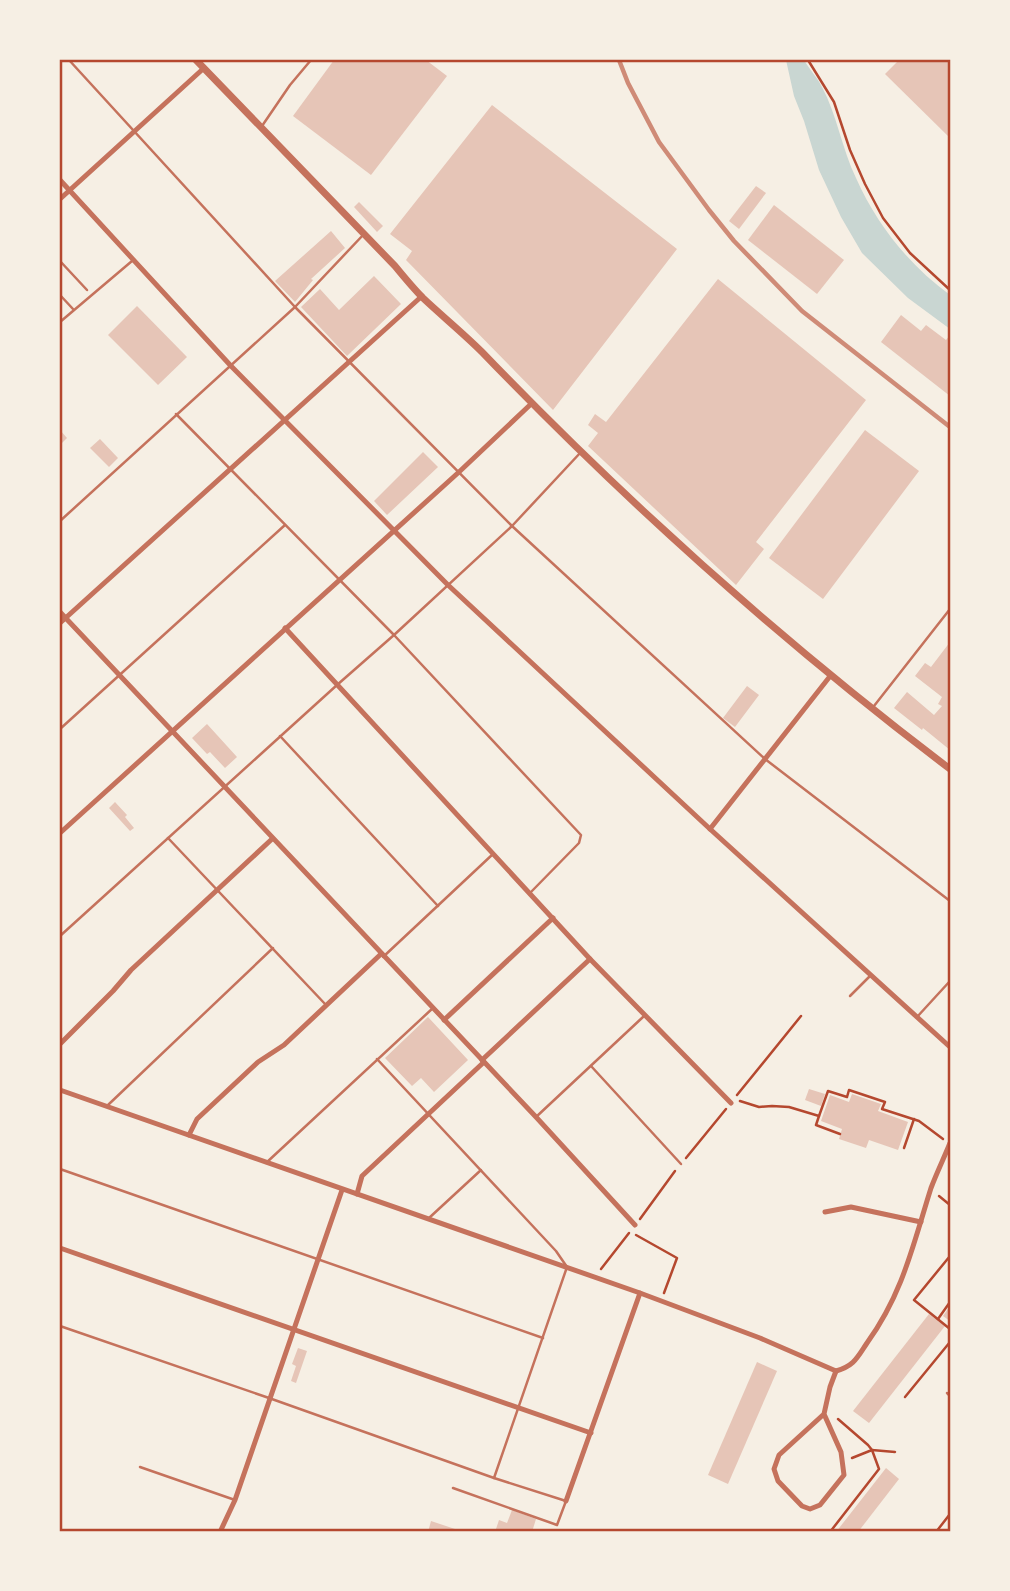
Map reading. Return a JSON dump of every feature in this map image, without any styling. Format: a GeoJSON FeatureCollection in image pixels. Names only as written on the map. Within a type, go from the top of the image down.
{"type":"FeatureCollection","features":[{"type":"Feature","properties":{"kind":"street"},"geometry":{"type":"LineString","coordinates":[[196,60],[422,296],[467,337],[581,452],[731,590],[872,709],[950,769]]}},
{"type":"Feature","properties":{"kind":"street"},"geometry":{"type":"LineString","coordinates":[[60,199],[204,68]]}},
{"type":"Feature","properties":{"kind":"street"},"geometry":{"type":"LineString","coordinates":[[60,180],[132,261],[284,422],[448,585],[710,829],[950,1047]]}},
{"type":"Feature","properties":{"kind":"street"},"geometry":{"type":"LineString","coordinates":[[60,623],[422,296]]}},
{"type":"Feature","properties":{"kind":"street"},"geometry":{"type":"LineString","coordinates":[[60,833],[531,404]]}},
{"type":"Feature","properties":{"kind":"street"},"geometry":{"type":"LineString","coordinates":[[60,612],[635,1225]]}},
{"type":"Feature","properties":{"kind":"street"},"geometry":{"type":"LineString","coordinates":[[285,628],[590,959],[731,1102]]}},
{"type":"Feature","properties":{"kind":"street"},"geometry":{"type":"LineString","coordinates":[[710,829],[831,675]]}},
{"type":"Feature","properties":{"kind":"street"},"geometry":{"type":"LineString","coordinates":[[60,1044],[114,991],[131,970],[272,839]]}},
{"type":"Feature","properties":{"kind":"street"},"geometry":{"type":"LineString","coordinates":[[444,1020],[553,918]]}},
{"type":"Feature","properties":{"kind":"street"},"geometry":{"type":"LineString","coordinates":[[189,1135],[197,1119],[258,1062],[284,1045],[382,955]]}},
{"type":"Feature","properties":{"kind":"street"},"geometry":{"type":"LineString","coordinates":[[357,1194],[362,1175],[590,959]]}},
{"type":"Feature","properties":{"kind":"street"},"geometry":{"type":"LineString","coordinates":[[60,1090],[640,1293],[760,1338],[836,1371],[853,1363],[875,1333],[895,1297],[909,1263],[931,1190],[950,1144]]}},
{"type":"Feature","properties":{"kind":"street"},"geometry":{"type":"LineString","coordinates":[[220,1531],[235,1500],[342,1190]]}},
{"type":"Feature","properties":{"kind":"street"},"geometry":{"type":"LineString","coordinates":[[825,1212],[851,1207],[921,1222]]}},
{"type":"Feature","properties":{"kind":"street"},"geometry":{"type":"LineString","coordinates":[[60,1248],[591,1433]]}},
{"type":"Feature","properties":{"kind":"street"},"geometry":{"type":"LineString","coordinates":[[566,1501],[640,1293]]}},
{"type":"Feature","properties":{"kind":"street"},"geometry":{"type":"LineString","coordinates":[[824,1411],[841,1452],[844,1475],[820,1505],[810,1509],[802,1506],[778,1481],[774,1469],[779,1455],[824,1411],[836,1371]]}},
{"type":"Feature","properties":{"kind":"lane"},"geometry":{"type":"LineString","coordinates":[[69,60],[295,307],[512,526],[765,759],[950,901]]}},
{"type":"Feature","properties":{"kind":"lane"},"geometry":{"type":"LineString","coordinates":[[261,126],[311,60]]}},
{"type":"Feature","properties":{"kind":"lane"},"geometry":{"type":"LineString","coordinates":[[60,521],[295,307],[364,234]]}},
{"type":"Feature","properties":{"kind":"lane"},"geometry":{"type":"LineString","coordinates":[[60,261],[87,290]]}},
{"type":"Feature","properties":{"kind":"lane"},"geometry":{"type":"LineString","coordinates":[[60,322],[132,261]]}},
{"type":"Feature","properties":{"kind":"lane"},"geometry":{"type":"LineString","coordinates":[[60,295],[73,309]]}},
{"type":"Feature","properties":{"kind":"lane"},"geometry":{"type":"LineString","coordinates":[[176,414],[394,635],[581,835],[579,842],[530,893]]}},
{"type":"Feature","properties":{"kind":"lane"},"geometry":{"type":"LineString","coordinates":[[60,936],[512,526],[581,452]]}},
{"type":"Feature","properties":{"kind":"lane"},"geometry":{"type":"LineString","coordinates":[[60,729],[285,525]]}},
{"type":"Feature","properties":{"kind":"lane"},"geometry":{"type":"LineString","coordinates":[[872,709],[950,609]]}},
{"type":"Feature","properties":{"kind":"lane"},"geometry":{"type":"LineString","coordinates":[[280,736],[438,906]]}},
{"type":"Feature","properties":{"kind":"lane"},"geometry":{"type":"LineString","coordinates":[[168,838],[327,1005]]}},
{"type":"Feature","properties":{"kind":"lane"},"geometry":{"type":"LineString","coordinates":[[382,955],[493,853]]}},
{"type":"Feature","properties":{"kind":"lane"},"geometry":{"type":"LineString","coordinates":[[106,1107],[273,948]]}},
{"type":"Feature","properties":{"kind":"lane"},"geometry":{"type":"LineString","coordinates":[[850,996],[871,975]]}},
{"type":"Feature","properties":{"kind":"lane"},"geometry":{"type":"LineString","coordinates":[[917,1018],[950,981]]}},
{"type":"Feature","properties":{"kind":"lane"},"geometry":{"type":"LineString","coordinates":[[266,1163],[433,1008]]}},
{"type":"Feature","properties":{"kind":"lane"},"geometry":{"type":"LineString","coordinates":[[536,1117],[646,1014]]}},
{"type":"Feature","properties":{"kind":"lane"},"geometry":{"type":"LineString","coordinates":[[377,1059],[556,1251],[567,1267],[494,1478]]}},
{"type":"Feature","properties":{"kind":"lane"},"geometry":{"type":"LineString","coordinates":[[590,1065],[681,1164]]}},
{"type":"Feature","properties":{"kind":"lane"},"geometry":{"type":"LineString","coordinates":[[60,1169],[543,1338]]}},
{"type":"Feature","properties":{"kind":"lane"},"geometry":{"type":"LineString","coordinates":[[428,1219],[481,1170]]}},
{"type":"Feature","properties":{"kind":"lane"},"geometry":{"type":"LineString","coordinates":[[60,1326],[566,1501],[557,1525],[453,1488]]}},
{"type":"Feature","properties":{"kind":"lane"},"geometry":{"type":"LineString","coordinates":[[140,1467],[235,1500]]}},
{"type":"Feature","properties":{"kind":"path"},"geometry":{"type":"LineString","coordinates":[[808,60],[834,102],[850,150],[883,218],[910,253],[950,289]]}},
{"type":"Feature","properties":{"kind":"path"},"geometry":{"type":"LineString","coordinates":[[801,1016],[734,1098],[759,1107],[789,1107],[818,1116]]}},
{"type":"Feature","properties":{"kind":"path"},"geometry":{"type":"LineString","coordinates":[[841,1134],[816,1125],[828,1091],[847,1097],[849,1090],[885,1102],[882,1109],[919,1121],[950,1144]]}},
{"type":"Feature","properties":{"kind":"path"},"geometry":{"type":"LineString","coordinates":[[635,1225],[731,1102]]}},
{"type":"Feature","properties":{"kind":"path"},"geometry":{"type":"LineString","coordinates":[[904,1148],[914,1119]]}},
{"type":"Feature","properties":{"kind":"path"},"geometry":{"type":"LineString","coordinates":[[931,1190],[950,1205]]}},
{"type":"Feature","properties":{"kind":"path"},"geometry":{"type":"LineString","coordinates":[[594,1277],[630,1232],[677,1258],[662,1301]]}},
{"type":"Feature","properties":{"kind":"path"},"geometry":{"type":"LineString","coordinates":[[950,1256],[914,1300],[950,1329]]}},
{"type":"Feature","properties":{"kind":"path"},"geometry":{"type":"LineString","coordinates":[[938,1319],[950,1302]]}},
{"type":"Feature","properties":{"kind":"path"},"geometry":{"type":"LineString","coordinates":[[905,1397],[950,1342]]}},
{"type":"Feature","properties":{"kind":"path"},"geometry":{"type":"LineString","coordinates":[[824,1411],[872,1450],[879,1469],[830,1531]]}},
{"type":"Feature","properties":{"kind":"path"},"geometry":{"type":"LineString","coordinates":[[842,1462],[872,1450],[895,1452]]}},
{"type":"Feature","properties":{"kind":"path"},"geometry":{"type":"LineString","coordinates":[[936,1531],[950,1514]]}},
{"type":"Feature","properties":{"kind":"shaded area"},"geometry":{"type":"Polygon","coordinates":[[[786,60],[804,60],[820,83],[856,178],[884,228],[921,271],[950,295],[950,329],[908,298],[862,253],[819,170],[794,96],[786,60]]]}},
{"type":"Feature","properties":{"kind":"building"},"geometry":{"type":"Polygon","coordinates":[[[334,60],[426,60],[447,76],[371,175],[293,116],[334,60]]]}},
{"type":"Feature","properties":{"kind":"building"},"geometry":{"type":"Polygon","coordinates":[[[899,60],[950,60],[950,138],[885,74],[899,60]]]}},
{"type":"Feature","properties":{"kind":"building"},"geometry":{"type":"Polygon","coordinates":[[[492,105],[677,249],[553,410],[406,260],[412,251],[390,234],[492,105]]]}},
{"type":"Feature","properties":{"kind":"building"},"geometry":{"type":"Polygon","coordinates":[[[756,186],[766,193],[739,229],[729,221],[756,186]]]}},
{"type":"Feature","properties":{"kind":"building"},"geometry":{"type":"Polygon","coordinates":[[[359,202],[383,226],[377,232],[354,207],[359,202]]]}},
{"type":"Feature","properties":{"kind":"building"},"geometry":{"type":"Polygon","coordinates":[[[774,205],[844,260],[817,294],[748,240],[774,205]]]}},
{"type":"Feature","properties":{"kind":"building"},"geometry":{"type":"Polygon","coordinates":[[[331,231],[345,248],[311,279],[313,280],[295,302],[275,281],[331,231]]]}},
{"type":"Feature","properties":{"kind":"building"},"geometry":{"type":"Polygon","coordinates":[[[374,276],[401,304],[347,356],[301,307],[320,289],[339,310],[374,276]]]}},
{"type":"Feature","properties":{"kind":"building"},"geometry":{"type":"Polygon","coordinates":[[[718,279],[866,400],[756,542],[764,549],[736,585],[588,446],[598,433],[588,425],[595,414],[606,422],[718,279]]]}},
{"type":"Feature","properties":{"kind":"building"},"geometry":{"type":"Polygon","coordinates":[[[137,306],[187,357],[158,385],[108,335],[137,306]]]}},
{"type":"Feature","properties":{"kind":"building"},"geometry":{"type":"Polygon","coordinates":[[[901,315],[921,331],[926,325],[946,340],[950,335],[950,396],[881,342],[901,315]]]}},
{"type":"Feature","properties":{"kind":"building"},"geometry":{"type":"Polygon","coordinates":[[[60,430],[67,438],[60,445],[60,430]]]}},
{"type":"Feature","properties":{"kind":"building"},"geometry":{"type":"Polygon","coordinates":[[[865,430],[919,471],[823,599],[769,558],[865,430]]]}},
{"type":"Feature","properties":{"kind":"building"},"geometry":{"type":"Polygon","coordinates":[[[100,439],[118,458],[109,467],[90,448],[100,439]]]}},
{"type":"Feature","properties":{"kind":"building"},"geometry":{"type":"Polygon","coordinates":[[[423,452],[438,467],[387,515],[374,501],[423,452]]]}},
{"type":"Feature","properties":{"kind":"building"},"geometry":{"type":"Polygon","coordinates":[[[950,642],[950,750],[894,708],[907,692],[934,715],[942,706],[938,704],[942,697],[915,676],[925,663],[931,667],[950,642]]]}},
{"type":"Feature","properties":{"kind":"building"},"geometry":{"type":"Polygon","coordinates":[[[747,686],[759,695],[735,727],[723,718],[747,686]]]}},
{"type":"Feature","properties":{"kind":"building"},"geometry":{"type":"Polygon","coordinates":[[[207,724],[237,757],[225,768],[192,738],[207,724]]]}},
{"type":"Feature","properties":{"kind":"building"},"geometry":{"type":"Polygon","coordinates":[[[115,802],[134,828],[130,831],[109,808],[115,802]]]}},
{"type":"Feature","properties":{"kind":"building"},"geometry":{"type":"Polygon","coordinates":[[[428,1017],[468,1060],[434,1092],[421,1078],[412,1086],[385,1058],[428,1017]]]}},
{"type":"Feature","properties":{"kind":"building"},"geometry":{"type":"Polygon","coordinates":[[[809,1089],[825,1094],[821,1106],[805,1100],[809,1089]]]}},
{"type":"Feature","properties":{"kind":"building"},"geometry":{"type":"Polygon","coordinates":[[[852,1094],[881,1104],[878,1111],[908,1122],[898,1150],[869,1140],[866,1148],[839,1139],[842,1129],[821,1121],[830,1095],[849,1102],[852,1094]]]}},
{"type":"Feature","properties":{"kind":"building"},"geometry":{"type":"Polygon","coordinates":[[[950,1306],[950,1321],[943,1316],[950,1306]]]}},
{"type":"Feature","properties":{"kind":"building"},"geometry":{"type":"Polygon","coordinates":[[[929,1314],[945,1326],[869,1423],[853,1411],[929,1314]]]}},
{"type":"Feature","properties":{"kind":"building"},"geometry":{"type":"Polygon","coordinates":[[[298,1348],[307,1351],[296,1383],[291,1381],[296,1366],[292,1364],[298,1348]]]}},
{"type":"Feature","properties":{"kind":"building"},"geometry":{"type":"Polygon","coordinates":[[[757,1362],[777,1371],[728,1484],[708,1475],[757,1362]]]}},
{"type":"Feature","properties":{"kind":"building"},"geometry":{"type":"Polygon","coordinates":[[[886,1468],[899,1479],[858,1532],[836,1532],[886,1468]]]}},
{"type":"Feature","properties":{"kind":"building"},"geometry":{"type":"Polygon","coordinates":[[[512,1510],[536,1519],[532,1532],[495,1532],[499,1520],[507,1523],[512,1510]]]}},
{"type":"Feature","properties":{"kind":"building"},"geometry":{"type":"Polygon","coordinates":[[[431,1521],[461,1531],[461,1532],[428,1532],[431,1521]]]}},
{"type":"Feature","properties":{"kind":"railway"},"geometry":{"type":"LineString","coordinates":[[619,60],[659,142],[734,241],[802,311],[950,427]]}}]}
